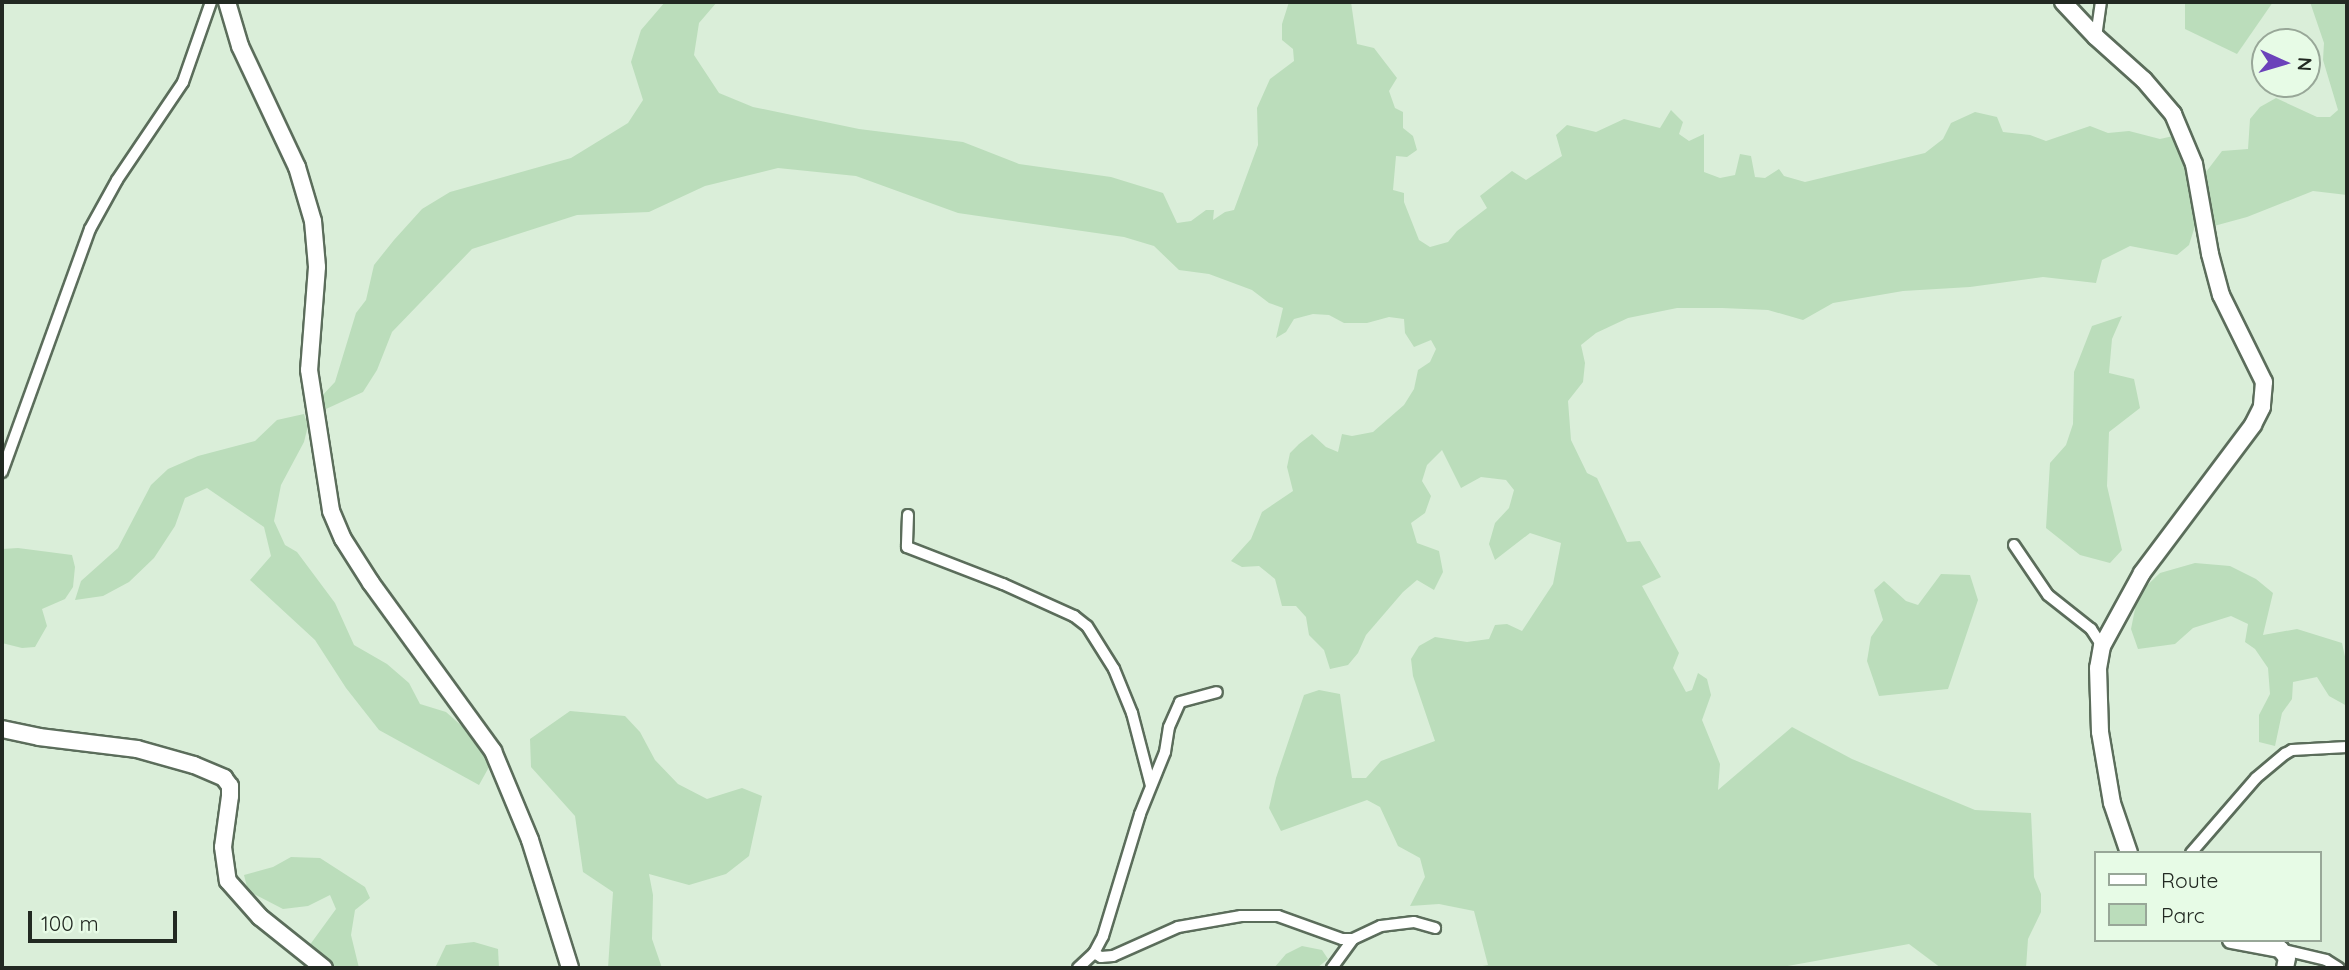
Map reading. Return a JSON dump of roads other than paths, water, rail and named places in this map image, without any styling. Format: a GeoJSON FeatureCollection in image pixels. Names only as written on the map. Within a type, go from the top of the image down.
{"type":"FeatureCollection","features":[{"type":"Feature","properties":{"kind":"street"},"geometry":{"type":"LineString","coordinates":[[2,472],[90,229],[117,180],[183,82],[211,2]]}},
{"type":"Feature","properties":{"kind":"street"},"geometry":{"type":"LineString","coordinates":[[227,2],[240,46],[297,167],[313,221],[317,267],[309,370],[331,511],[342,539],[371,583],[494,751],[530,840],[570,968]]}},
{"type":"Feature","properties":{"kind":"street"},"geometry":{"type":"LineString","coordinates":[[2063,2],[2161,99],[2185,138],[2221,295],[2262,373],[2265,393],[2253,425],[2142,573],[2102,646],[2098,668],[2100,732],[2112,803],[2128,851]]}},
{"type":"Feature","properties":{"kind":"street"},"geometry":{"type":"LineString","coordinates":[[2096,37],[2101,2]]}},
{"type":"Feature","properties":{"kind":"street"},"geometry":{"type":"LineString","coordinates":[[908,515],[907,547],[1003,584],[1074,616],[1087,626],[1114,669],[1132,713],[1151,786]]}},
{"type":"Feature","properties":{"kind":"street"},"geometry":{"type":"LineString","coordinates":[[2014,545],[2048,594],[2091,629],[2102,646]]}},
{"type":"Feature","properties":{"kind":"street"},"geometry":{"type":"LineString","coordinates":[[1078,968],[1094,953],[1103,936],[1180,702],[1217,692]]}},
{"type":"Feature","properties":{"kind":"street"},"geometry":{"type":"LineString","coordinates":[[2,729],[39,737],[137,749],[194,765],[224,778],[230,786],[223,847],[228,881],[260,917],[324,968]]}},
{"type":"Feature","properties":{"kind":"street"},"geometry":{"type":"LineString","coordinates":[[2193,851],[2248,787],[2285,754],[2292,750],[2347,747]]}},
{"type":"Feature","properties":{"kind":"street"},"geometry":{"type":"LineString","coordinates":[[1094,953],[1108,958],[1173,928],[1254,916],[1278,916],[1342,939],[1353,939],[1381,926],[1414,922],[1435,928]]}},
{"type":"Feature","properties":{"kind":"street"},"geometry":{"type":"LineString","coordinates":[[1332,968],[1353,939]]}},
{"type":"Feature","properties":{"kind":"street"},"geometry":{"type":"LineString","coordinates":[[2242,942],[2326,960],[2339,968]]}},
{"type":"Feature","properties":{"kind":"street"},"geometry":{"type":"LineString","coordinates":[[2280,949],[2287,958],[2285,968]]}}]}
